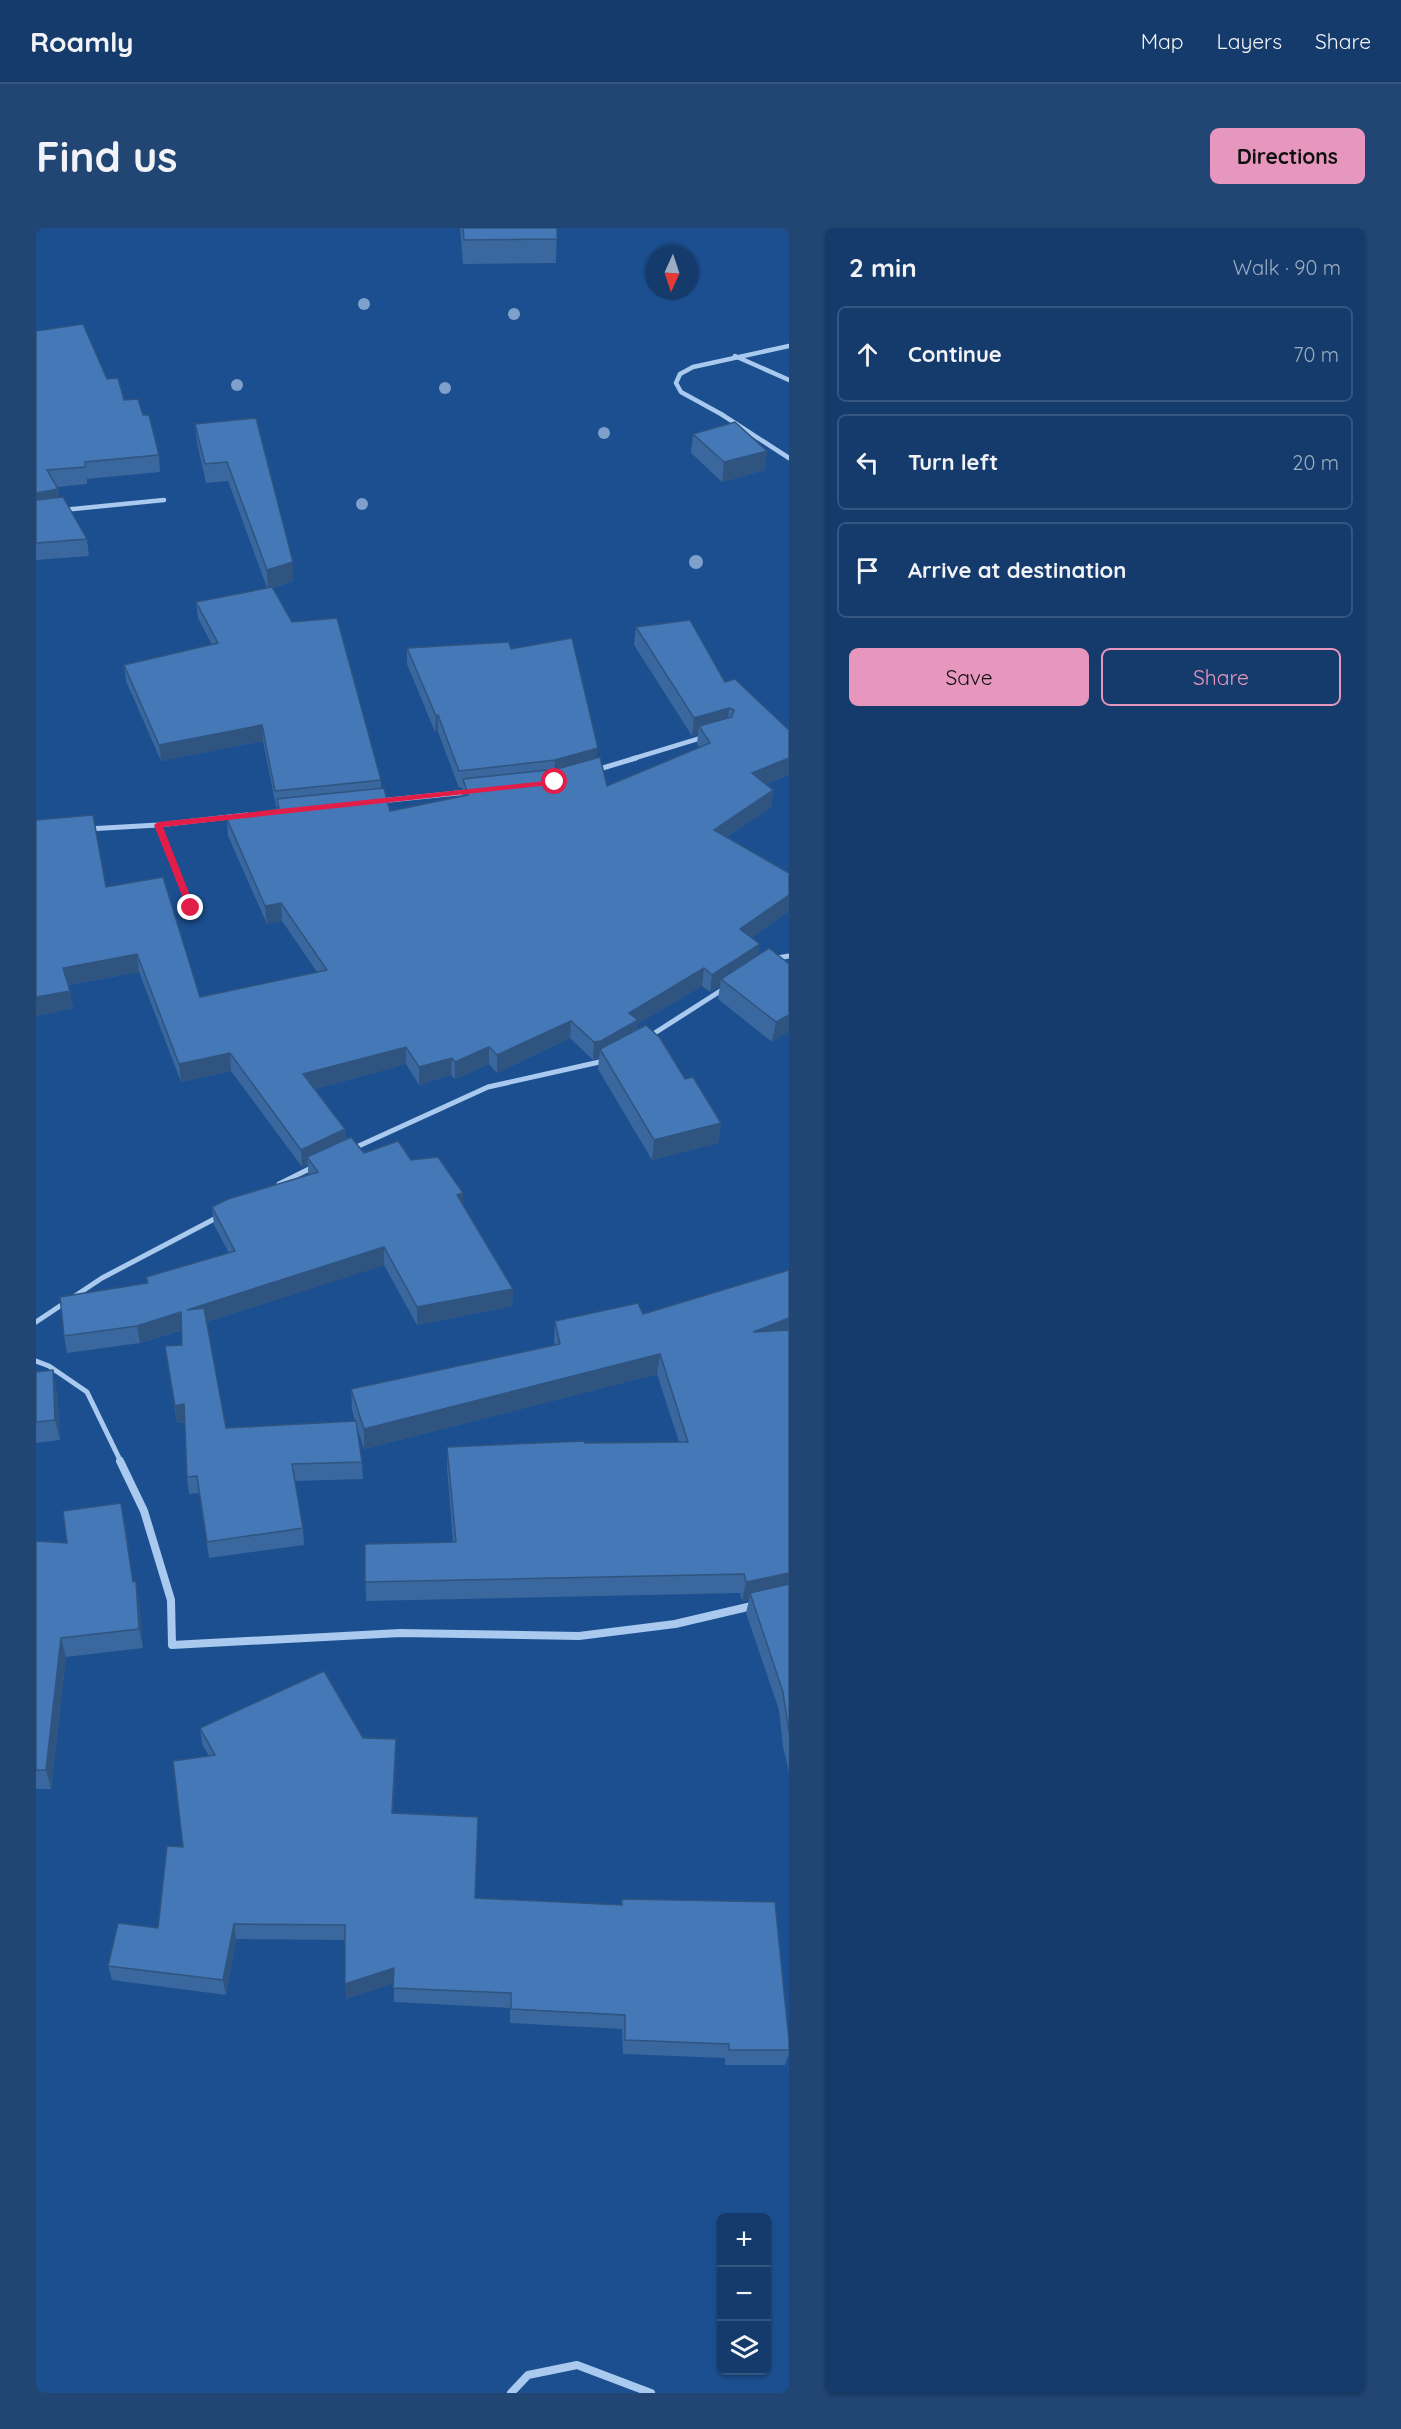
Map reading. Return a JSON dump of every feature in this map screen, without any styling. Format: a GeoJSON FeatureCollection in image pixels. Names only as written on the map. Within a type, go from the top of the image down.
{"type":"FeatureCollection","features":[{"type":"Feature","properties":{"kind":"street"},"geometry":{"type":"LineString","coordinates":[[789,346],[734,356],[684,371],[677,377],[676,383],[681,392],[721,414],[789,458]]}},
{"type":"Feature","properties":{"kind":"street"},"geometry":{"type":"LineString","coordinates":[[734,356],[789,380]]}},
{"type":"Feature","properties":{"kind":"street"},"geometry":{"type":"LineString","coordinates":[[59,510],[164,500]]}},
{"type":"Feature","properties":{"kind":"street"},"geometry":{"type":"LineString","coordinates":[[592,771],[716,733]]}},
{"type":"Feature","properties":{"kind":"street"},"geometry":{"type":"LineString","coordinates":[[371,802],[478,791]]}},
{"type":"Feature","properties":{"kind":"street"},"geometry":{"type":"LineString","coordinates":[[78,830],[158,825],[253,815]]}},
{"type":"Feature","properties":{"kind":"street"},"geometry":{"type":"LineString","coordinates":[[158,825],[191,908]]}},
{"type":"Feature","properties":{"kind":"street"},"geometry":{"type":"LineString","coordinates":[[763,964],[779,956],[789,956]]}},
{"type":"Feature","properties":{"kind":"street"},"geometry":{"type":"LineString","coordinates":[[646,1038],[734,983]]}},
{"type":"Feature","properties":{"kind":"street"},"geometry":{"type":"LineString","coordinates":[[340,1155],[488,1087],[555,1074],[601,1063],[610,1058]]}},
{"type":"Feature","properties":{"kind":"street"},"geometry":{"type":"LineString","coordinates":[[269,1190],[319,1164]]}},
{"type":"Feature","properties":{"kind":"street"},"geometry":{"type":"LineString","coordinates":[[36,1322],[102,1278],[227,1212]]}},
{"type":"Feature","properties":{"kind":"street"},"geometry":{"type":"LineString","coordinates":[[36,1361],[49,1366],[87,1392],[144,1511],[171,1600],[172,1645],[400,1633],[579,1636],[675,1624],[761,1604]]}},
{"type":"Feature","properties":{"kind":"street"},"geometry":{"type":"LineString","coordinates":[[511,2393],[528,2375],[577,2365],[651,2393]]}},
{"type":"Feature","properties":{"kind":"building"},"geometry":{"type":"Polygon","coordinates":[[[463,228],[557,228],[557,239],[464,240],[463,228]]]}},
{"type":"Feature","properties":{"kind":"building"},"geometry":{"type":"Polygon","coordinates":[[[83,324],[107,379],[118,378],[124,400],[138,399],[143,415],[149,415],[159,455],[85,462],[85,467],[47,470],[58,489],[36,493],[36,331],[83,324]]]}},
{"type":"Feature","properties":{"kind":"building"},"geometry":{"type":"Polygon","coordinates":[[[256,418],[293,562],[267,570],[227,462],[205,464],[195,424],[256,418]]]}},
{"type":"Feature","properties":{"kind":"building"},"geometry":{"type":"Polygon","coordinates":[[[735,422],[767,451],[724,462],[693,434],[735,422]]]}},
{"type":"Feature","properties":{"kind":"building"},"geometry":{"type":"Polygon","coordinates":[[[63,497],[87,539],[36,543],[36,500],[63,497]]]}},
{"type":"Feature","properties":{"kind":"building"},"geometry":{"type":"Polygon","coordinates":[[[272,587],[292,622],[337,618],[381,780],[275,791],[262,725],[159,745],[124,665],[218,643],[196,602],[272,587]]]}},
{"type":"Feature","properties":{"kind":"building"},"geometry":{"type":"Polygon","coordinates":[[[690,620],[725,682],[735,679],[789,730],[789,758],[752,773],[773,790],[714,830],[789,873],[789,895],[740,929],[760,944],[712,975],[704,968],[629,1013],[638,1020],[601,1041],[594,1042],[571,1021],[497,1055],[489,1047],[455,1062],[452,1058],[419,1067],[406,1047],[303,1074],[345,1129],[301,1150],[230,1053],[179,1064],[137,954],[63,968],[70,991],[36,997],[36,820],[93,815],[106,887],[163,877],[200,997],[327,970],[281,903],[265,906],[227,819],[279,808],[277,799],[384,788],[390,811],[468,795],[463,779],[557,769],[600,757],[607,786],[710,743],[699,726],[732,717],[734,710],[729,708],[694,718],[636,627],[690,620]]]}},
{"type":"Feature","properties":{"kind":"building"},"geometry":{"type":"Polygon","coordinates":[[[572,638],[598,748],[555,760],[459,771],[438,715],[436,716],[407,648],[509,642],[511,649],[572,638]]]}},
{"type":"Feature","properties":{"kind":"building"},"geometry":{"type":"Polygon","coordinates":[[[769,948],[789,964],[789,1015],[776,1022],[721,979],[769,948]]]}},
{"type":"Feature","properties":{"kind":"building"},"geometry":{"type":"Polygon","coordinates":[[[646,1025],[660,1038],[685,1079],[693,1077],[721,1123],[654,1140],[600,1049],[646,1025]]]}},
{"type":"Feature","properties":{"kind":"building"},"geometry":{"type":"Polygon","coordinates":[[[351,1137],[364,1153],[398,1141],[411,1160],[438,1157],[463,1193],[457,1195],[513,1289],[417,1307],[384,1247],[187,1310],[204,1308],[226,1428],[356,1421],[362,1462],[292,1464],[303,1528],[207,1542],[197,1476],[187,1477],[184,1404],[175,1406],[165,1346],[182,1345],[181,1312],[137,1326],[64,1336],[60,1297],[148,1283],[146,1277],[235,1251],[212,1207],[228,1199],[318,1172],[307,1157],[351,1137]]]}},
{"type":"Feature","properties":{"kind":"building"},"geometry":{"type":"Polygon","coordinates":[[[789,1270],[789,1318],[753,1332],[789,1330],[789,1573],[746,1582],[744,1574],[365,1582],[365,1544],[456,1542],[447,1447],[584,1441],[585,1443],[688,1442],[660,1354],[364,1429],[351,1389],[560,1344],[555,1321],[638,1303],[643,1314],[789,1270]]]}},
{"type":"Feature","properties":{"kind":"building"},"geometry":{"type":"Polygon","coordinates":[[[53,1370],[55,1420],[36,1422],[36,1372],[53,1370]]]}},
{"type":"Feature","properties":{"kind":"building"},"geometry":{"type":"Polygon","coordinates":[[[121,1503],[133,1582],[136,1581],[139,1629],[61,1638],[46,1770],[36,1770],[36,1541],[67,1543],[63,1511],[121,1503]]]}},
{"type":"Feature","properties":{"kind":"building"},"geometry":{"type":"Polygon","coordinates":[[[789,1584],[789,1733],[783,1692],[750,1593],[789,1584]]]}},
{"type":"Feature","properties":{"kind":"building"},"geometry":{"type":"Polygon","coordinates":[[[324,1671],[363,1738],[396,1739],[392,1813],[478,1817],[475,1898],[622,1905],[622,1899],[775,1902],[789,2050],[729,2050],[729,2044],[625,2040],[625,2015],[511,2009],[511,1993],[393,1988],[394,1968],[345,1984],[345,1925],[234,1924],[223,1980],[108,1966],[118,1923],[158,1928],[167,1846],[183,1847],[173,1761],[215,1755],[200,1728],[324,1671]]]}},
{"type":"Feature","properties":{"kind":"route"},"geometry":{"type":"LineString","coordinates":[[191,908],[158,825],[555,782]]}}]}
